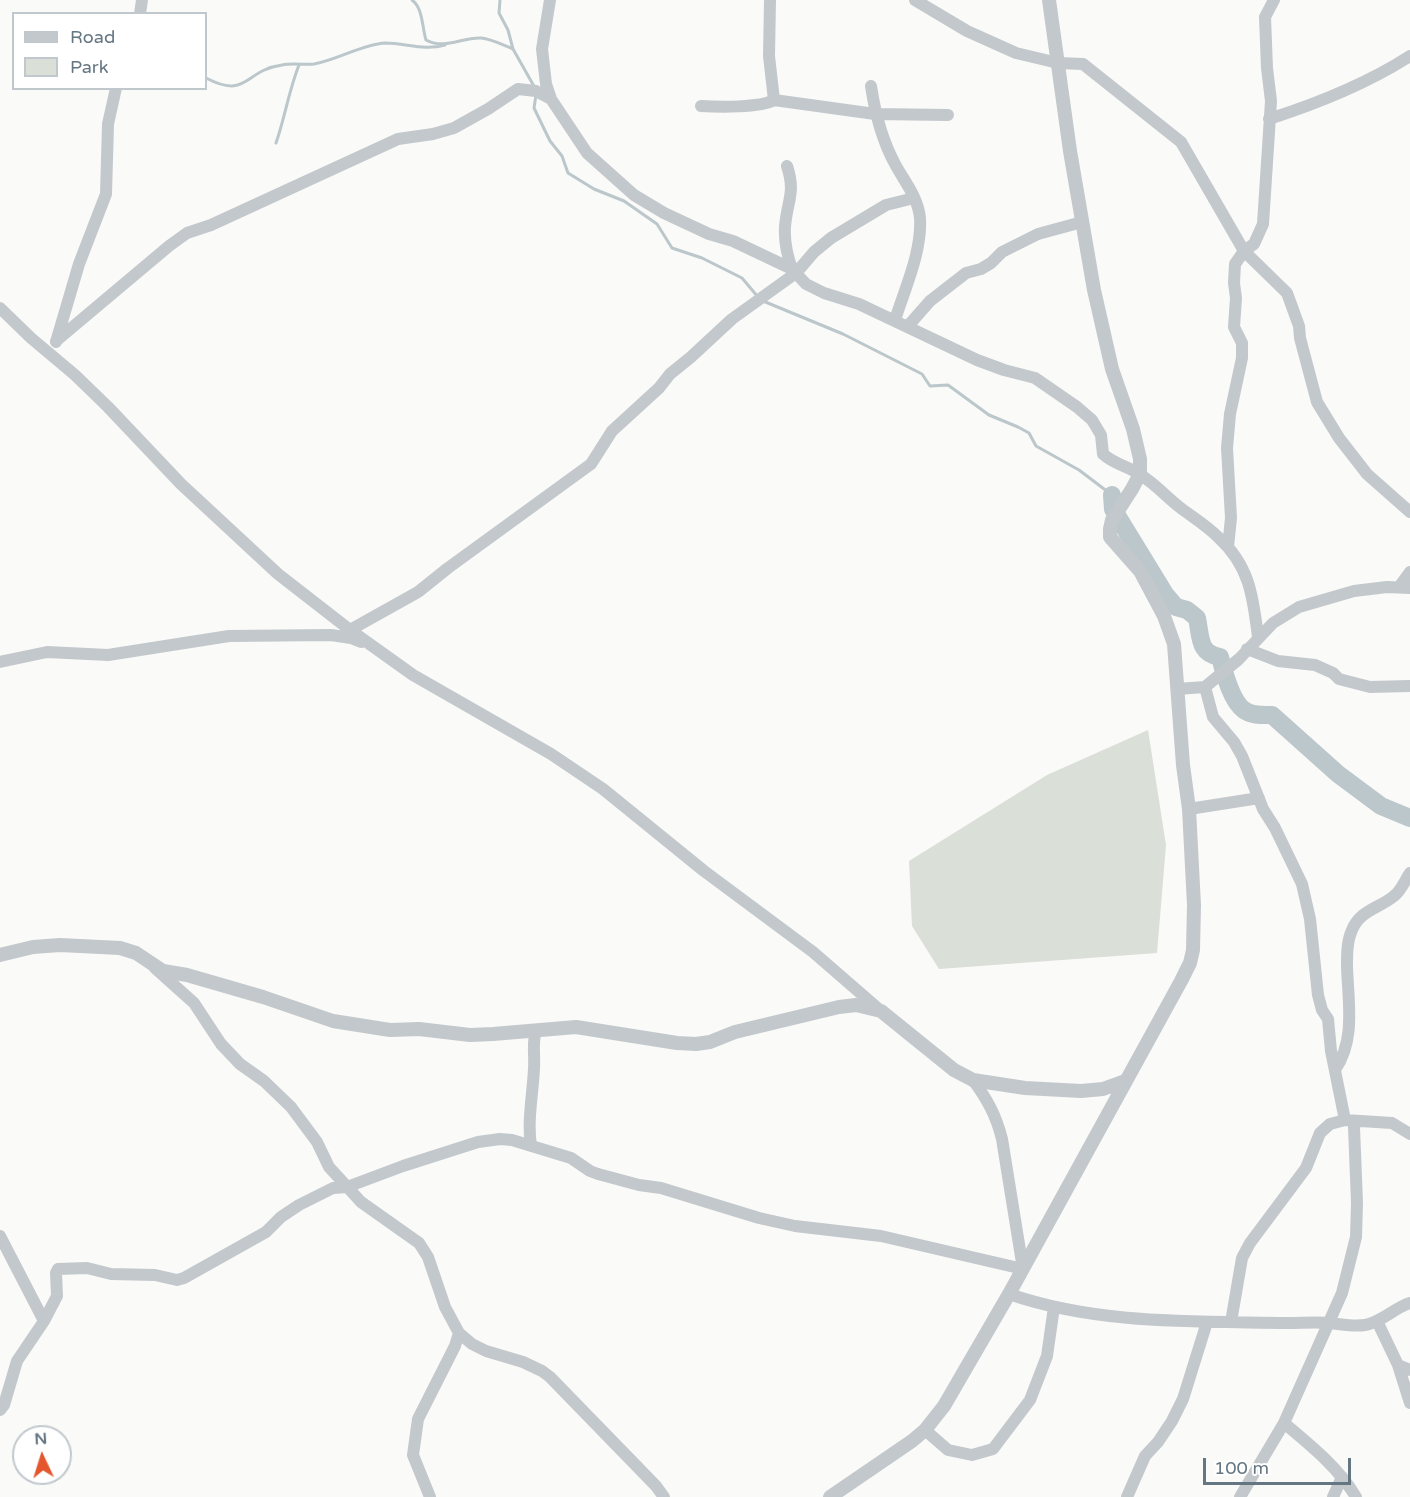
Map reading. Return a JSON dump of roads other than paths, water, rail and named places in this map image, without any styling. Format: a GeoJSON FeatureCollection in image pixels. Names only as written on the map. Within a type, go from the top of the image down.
{"type":"FeatureCollection","features":[{"type":"Feature","properties":{"kind":"street"},"geometry":{"type":"LineString","coordinates":[[550,0],[542,49],[546,84],[551,99],[587,153],[634,195],[664,213],[709,234],[733,241],[794,271],[806,284],[824,293],[859,304],[977,360],[1035,378],[1077,407],[1092,420],[1101,435],[1103,454],[1109,460],[1140,474],[1218,536],[1228,547],[1242,566],[1249,584],[1258,637]]}},
{"type":"Feature","properties":{"kind":"street"},"geometry":{"type":"LineString","coordinates":[[770,0],[769,56],[774,100]]}},
{"type":"Feature","properties":{"kind":"street"},"geometry":{"type":"LineString","coordinates":[[915,0],[1004,49],[1058,63],[1083,64],[1181,142],[1244,251],[1287,293],[1299,326],[1317,402],[1339,438],[1367,474],[1410,512]]}},
{"type":"Feature","properties":{"kind":"street"},"geometry":{"type":"LineString","coordinates":[[830,1497],[892,1456],[925,1430],[944,1406],[1023,1269],[1181,981],[1191,956],[1194,905],[1189,809],[1183,765],[1174,644],[1169,628],[1140,571],[1110,537],[1112,520],[1140,474],[1138,445],[1103,334],[1082,222],[1048,0]]}},
{"type":"Feature","properties":{"kind":"street"},"geometry":{"type":"LineString","coordinates":[[1228,547],[1231,518],[1227,448],[1230,414],[1242,358],[1242,343],[1234,327],[1235,264],[1244,251],[1254,244],[1263,224],[1270,100],[1265,17],[1274,0]]}},
{"type":"Feature","properties":{"kind":"street"},"geometry":{"type":"LineString","coordinates":[[1269,119],[1327,98],[1410,56]]}},
{"type":"Feature","properties":{"kind":"street"},"geometry":{"type":"LineString","coordinates":[[871,86],[875,114],[895,164],[914,198],[920,218],[918,244],[895,320]]}},
{"type":"Feature","properties":{"kind":"street"},"geometry":{"type":"LineString","coordinates":[[56,340],[187,233],[211,225],[398,139],[433,134],[454,128],[518,89],[536,91],[551,99]]}},
{"type":"Feature","properties":{"kind":"street"},"geometry":{"type":"LineString","coordinates":[[52,355],[79,264],[106,194],[108,124],[115,90]]}},
{"type":"Feature","properties":{"kind":"street"},"geometry":{"type":"LineString","coordinates":[[701,106],[769,103],[774,100],[875,114],[948,115]]}},
{"type":"Feature","properties":{"kind":"street"},"geometry":{"type":"LineString","coordinates":[[787,166],[791,176],[792,195],[785,226],[785,241],[794,271]]}},
{"type":"Feature","properties":{"kind":"street"},"geometry":{"type":"LineString","coordinates":[[350,630],[412,596],[591,464],[612,431],[659,388],[670,374],[732,319],[794,271],[814,252],[852,224],[886,205],[914,198]]}},
{"type":"Feature","properties":{"kind":"street"},"geometry":{"type":"LineString","coordinates":[[908,326],[930,301],[966,273],[981,269],[992,263],[1002,252],[1038,234],[1082,222]]}},
{"type":"Feature","properties":{"kind":"street"},"geometry":{"type":"LineString","coordinates":[[0,308],[108,406],[198,501],[278,573],[350,630],[413,675],[551,754],[603,789],[704,871],[813,952],[954,1070],[973,1080],[1025,1088],[1081,1091],[1103,1089],[1125,1081]]}},
{"type":"Feature","properties":{"kind":"street"},"geometry":{"type":"LineString","coordinates":[[1177,689],[1191,690],[1205,687],[1222,674],[1278,619],[1299,608],[1354,591],[1405,587],[1410,572]]}},
{"type":"Feature","properties":{"kind":"street"},"geometry":{"type":"LineString","coordinates":[[0,662],[47,652],[108,655],[229,636],[341,636],[374,647]]}},
{"type":"Feature","properties":{"kind":"street"},"geometry":{"type":"LineString","coordinates":[[1247,648],[1278,661],[1315,665],[1333,673],[1340,679],[1370,687],[1410,686]]}},
{"type":"Feature","properties":{"kind":"street"},"geometry":{"type":"LineString","coordinates":[[1205,687],[1213,717],[1234,742],[1242,756],[1259,798],[1302,884],[1310,919],[1318,995],[1322,1010],[1328,1019],[1335,1070],[1350,1120],[1354,1126],[1356,1237],[1342,1293],[1284,1423],[1240,1497]]}},
{"type":"Feature","properties":{"kind":"street"},"geometry":{"type":"LineString","coordinates":[[1189,809],[1259,798]]}},
{"type":"Feature","properties":{"kind":"street"},"geometry":{"type":"LineString","coordinates":[[1335,1070],[1341,1061],[1350,1030],[1347,945],[1352,929],[1360,917],[1371,908],[1395,895],[1410,873]]}},
{"type":"Feature","properties":{"kind":"street"},"geometry":{"type":"LineString","coordinates":[[0,955],[47,946],[93,945],[129,950],[155,967],[194,1003],[227,1051],[291,1107],[316,1142],[329,1167],[361,1202],[419,1243],[424,1250],[445,1307],[459,1333],[472,1344],[486,1351],[523,1362],[550,1377],[664,1497]]}},
{"type":"Feature","properties":{"kind":"street"},"geometry":{"type":"LineString","coordinates":[[155,967],[272,1000],[333,1021],[367,1028],[418,1029],[470,1035],[576,1027],[696,1044],[710,1042],[735,1032],[839,1007],[856,1005],[881,1011]]}},
{"type":"Feature","properties":{"kind":"street"},"geometry":{"type":"LineString","coordinates":[[531,1146],[529,1134],[534,1066],[533,1037],[536,1030]]}},
{"type":"Feature","properties":{"kind":"street"},"geometry":{"type":"LineString","coordinates":[[973,1080],[990,1102],[997,1118],[1023,1269]]}},
{"type":"Feature","properties":{"kind":"street"},"geometry":{"type":"LineString","coordinates":[[1231,1322],[1242,1258],[1250,1243],[1305,1168],[1320,1134],[1330,1124],[1350,1120],[1392,1123],[1410,1134]]}},
{"type":"Feature","properties":{"kind":"street"},"geometry":{"type":"LineString","coordinates":[[0,1410],[17,1361],[44,1321],[57,1296],[56,1273],[58,1269],[87,1268],[111,1274],[155,1275],[177,1280],[266,1232],[298,1205],[333,1188],[347,1187],[403,1166],[489,1139],[512,1140],[571,1158],[598,1174],[639,1185],[661,1188],[759,1218],[795,1226],[880,1236],[1023,1269]]}},
{"type":"Feature","properties":{"kind":"street"},"geometry":{"type":"LineString","coordinates":[[0,1236],[44,1321]]}},
{"type":"Feature","properties":{"kind":"street"},"geometry":{"type":"LineString","coordinates":[[1009,1294],[1054,1307],[1112,1317],[1207,1322],[1330,1323],[1353,1326],[1377,1322],[1392,1311],[1410,1303]]}},
{"type":"Feature","properties":{"kind":"street"},"geometry":{"type":"LineString","coordinates":[[925,1430],[948,1449],[972,1455],[993,1449],[1030,1400],[1047,1356],[1054,1307]]}},
{"type":"Feature","properties":{"kind":"street"},"geometry":{"type":"LineString","coordinates":[[1127,1497],[1145,1456],[1172,1421],[1183,1399],[1207,1322]]}},
{"type":"Feature","properties":{"kind":"street"},"geometry":{"type":"LineString","coordinates":[[1377,1322],[1404,1368],[1410,1403]]}},
{"type":"Feature","properties":{"kind":"street"},"geometry":{"type":"LineString","coordinates":[[430,1497],[413,1455],[418,1419],[459,1333]]}},
{"type":"Feature","properties":{"kind":"street"},"geometry":{"type":"LineString","coordinates":[[1284,1423],[1322,1455],[1356,1497]]}},
{"type":"Feature","properties":{"kind":"street"},"geometry":{"type":"LineString","coordinates":[[1333,1497],[1342,1477]]}},
{"type":"Feature","properties":{"kind":"waterway"},"geometry":{"type":"LineString","coordinates":[[412,0],[416,3],[420,13],[426,40],[440,44],[481,38],[513,49]]}},
{"type":"Feature","properties":{"kind":"waterway"},"geometry":{"type":"LineString","coordinates":[[500,0],[499,13],[508,30],[513,49],[535,88]]}},
{"type":"Feature","properties":{"kind":"waterway"},"geometry":{"type":"LineString","coordinates":[[207,78],[220,84],[238,85],[270,68],[286,64],[314,64],[377,44],[393,43],[430,47],[445,45]]}},
{"type":"Feature","properties":{"kind":"waterway"},"geometry":{"type":"LineString","coordinates":[[276,143],[299,65]]}},
{"type":"Feature","properties":{"kind":"waterway"},"geometry":{"type":"LineString","coordinates":[[536,95],[534,108],[550,141],[562,156],[568,173],[594,189],[624,201],[657,224],[672,248],[702,258],[742,278],[758,297]]}},
{"type":"Feature","properties":{"kind":"waterway"},"geometry":{"type":"LineString","coordinates":[[763,301],[843,334],[922,374],[930,386],[948,385],[989,415],[1029,433],[1036,446],[1079,470],[1112,495]]}},
{"type":"Feature","properties":{"kind":"waterway"},"geometry":{"type":"LineString","coordinates":[[1112,495],[1113,509],[1165,594],[1176,607],[1187,610],[1197,618],[1204,648],[1220,657],[1229,686],[1239,706],[1250,713],[1272,715],[1338,774],[1381,806],[1410,818]]}}]}
